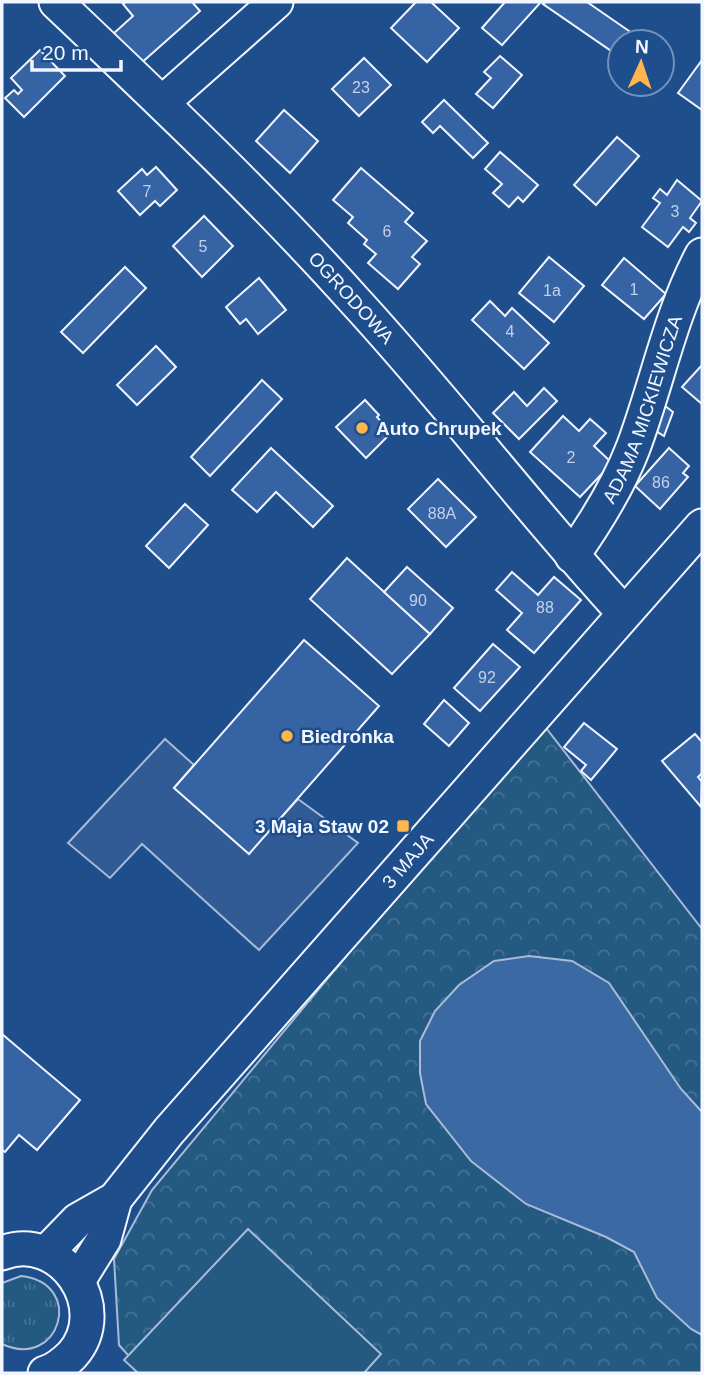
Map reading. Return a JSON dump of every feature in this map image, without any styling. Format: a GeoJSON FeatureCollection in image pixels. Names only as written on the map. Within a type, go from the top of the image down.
{"type":"FeatureCollection","features":[{"type":"Feature","properties":{"kind":"street","name":"OGRODOWA"},"geometry":{"type":"LineString","coordinates":[[56,2],[163,102],[357,302],[624,614]]}},
{"type":"Feature","properties":{"kind":"street"},"geometry":{"type":"LineString","coordinates":[[163,102],[276,2]]}},
{"type":"Feature","properties":{"kind":"street","name":"ADAMA MICKIEWICZA"},"geometry":{"type":"LineString","coordinates":[[572,556],[597,521],[628,460],[680,303],[702,255]]}},
{"type":"Feature","properties":{"kind":"street","name":"3 MAJA"},"geometry":{"type":"LineString","coordinates":[[46,1253],[78,1220],[115,1199],[169,1130],[702,526]]}},
{"type":"Feature","properties":{"kind":"street","name":"3 MAJA"},"geometry":{"type":"LineString","coordinates":[[78,1281],[104,1239],[115,1199]]}},
{"type":"Feature","properties":{"kind":"street"},"geometry":{"type":"LineString","coordinates":[[2,1253],[26,1249],[46,1253],[64,1264],[78,1281],[86,1297],[88,1316],[84,1334],[63,1368]]}},
{"type":"Feature","properties":{"kind":"green space"},"geometry":{"type":"Polygon","coordinates":[[[543,724],[702,929],[702,1373],[144,1373],[119,1345],[114,1259],[152,1190],[510,759],[543,724]]]}},
{"type":"Feature","properties":{"kind":"green space"},"geometry":{"type":"Polygon","coordinates":[[[248,1229],[381,1354],[364,1373],[138,1373],[124,1360],[248,1229]]]}},
{"type":"Feature","properties":{"kind":"green space"},"geometry":{"type":"Polygon","coordinates":[[[21,1276],[41,1282],[54,1293],[59,1308],[58,1323],[51,1336],[39,1346],[22,1349],[2,1344],[2,1283],[21,1276]]]}},
{"type":"Feature","properties":{"kind":"shaded area"},"geometry":{"type":"Polygon","coordinates":[[[165,739],[194,765],[174,788],[249,853],[298,799],[358,843],[259,950],[142,844],[110,878],[68,843],[165,739]]]}},
{"type":"Feature","properties":{"kind":"shaded area"},"geometry":{"type":"Polygon","coordinates":[[[529,956],[572,961],[609,983],[681,1089],[702,1112],[702,1335],[691,1329],[657,1298],[634,1252],[606,1237],[526,1204],[471,1161],[426,1104],[420,1073],[420,1041],[435,1011],[459,985],[494,961],[529,956]]]}},
{"type":"Feature","properties":{"kind":"building"},"geometry":{"type":"Polygon","coordinates":[[[192,2],[200,11],[139,65],[113,34],[133,16],[123,4],[192,2]]]}},
{"type":"Feature","properties":{"kind":"building"},"geometry":{"type":"Polygon","coordinates":[[[416,2],[431,2],[459,28],[427,62],[391,28],[416,2]]]}},
{"type":"Feature","properties":{"kind":"building"},"geometry":{"type":"Polygon","coordinates":[[[505,2],[541,2],[502,45],[482,28],[505,2]]]}},
{"type":"Feature","properties":{"kind":"building"},"geometry":{"type":"Polygon","coordinates":[[[587,2],[625,28],[606,28],[606,47],[543,4],[587,2]]]}},
{"type":"Feature","properties":{"kind":"building"},"geometry":{"type":"Polygon","coordinates":[[[40,50],[65,76],[24,117],[5,98],[14,90],[18,94],[22,90],[11,78],[40,50]]]}},
{"type":"Feature","properties":{"kind":"building"},"geometry":{"type":"Polygon","coordinates":[[[500,56],[522,75],[493,108],[476,94],[491,78],[484,72],[500,56]]]}},
{"type":"Feature","properties":{"kind":"building"},"geometry":{"type":"Polygon","coordinates":[[[364,58],[391,85],[359,116],[332,89],[364,58]]]}},
{"type":"Feature","properties":{"kind":"building"},"geometry":{"type":"Polygon","coordinates":[[[702,60],[702,110],[678,93],[702,60]]]}},
{"type":"Feature","properties":{"kind":"building"},"geometry":{"type":"Polygon","coordinates":[[[444,100],[488,143],[473,158],[440,126],[433,133],[422,122],[444,100]]]}},
{"type":"Feature","properties":{"kind":"building"},"geometry":{"type":"Polygon","coordinates":[[[284,110],[318,141],[290,173],[256,141],[284,110]]]}},
{"type":"Feature","properties":{"kind":"building"},"geometry":{"type":"Polygon","coordinates":[[[617,137],[639,156],[596,205],[574,185],[617,137]]]}},
{"type":"Feature","properties":{"kind":"building"},"geometry":{"type":"Polygon","coordinates":[[[500,152],[538,185],[523,202],[518,197],[509,207],[493,193],[502,184],[485,169],[500,152]]]}},
{"type":"Feature","properties":{"kind":"building"},"geometry":{"type":"Polygon","coordinates":[[[156,167],[177,190],[160,206],[155,201],[140,215],[118,191],[142,169],[147,175],[156,167]]]}},
{"type":"Feature","properties":{"kind":"building"},"geometry":{"type":"Polygon","coordinates":[[[361,168],[413,213],[405,222],[427,241],[412,257],[420,264],[398,289],[368,263],[376,254],[364,244],[367,240],[348,223],[353,217],[333,200],[361,168]]]}},
{"type":"Feature","properties":{"kind":"building"},"geometry":{"type":"Polygon","coordinates":[[[677,180],[702,201],[690,218],[696,223],[689,232],[683,227],[668,247],[642,227],[660,203],[653,198],[660,189],[667,195],[677,180]]]}},
{"type":"Feature","properties":{"kind":"building"},"geometry":{"type":"Polygon","coordinates":[[[204,216],[233,246],[202,277],[173,246],[204,216]]]}},
{"type":"Feature","properties":{"kind":"building"},"geometry":{"type":"Polygon","coordinates":[[[549,257],[584,286],[554,322],[519,293],[549,257]]]}},
{"type":"Feature","properties":{"kind":"building"},"geometry":{"type":"Polygon","coordinates":[[[624,258],[666,294],[644,319],[602,285],[624,258]]]}},
{"type":"Feature","properties":{"kind":"building"},"geometry":{"type":"Polygon","coordinates":[[[125,267],[146,288],[83,353],[61,332],[125,267]]]}},
{"type":"Feature","properties":{"kind":"building"},"geometry":{"type":"Polygon","coordinates":[[[259,278],[286,310],[258,334],[246,319],[240,324],[226,307],[259,278]]]}},
{"type":"Feature","properties":{"kind":"building"},"geometry":{"type":"Polygon","coordinates":[[[490,301],[505,316],[512,308],[549,343],[524,369],[472,320],[490,301]]]}},
{"type":"Feature","properties":{"kind":"building"},"geometry":{"type":"Polygon","coordinates":[[[156,346],[176,367],[137,405],[117,385],[156,346]]]}},
{"type":"Feature","properties":{"kind":"building"},"geometry":{"type":"Polygon","coordinates":[[[702,365],[702,404],[682,387],[702,365]]]}},
{"type":"Feature","properties":{"kind":"building"},"geometry":{"type":"Polygon","coordinates":[[[262,380],[282,399],[210,476],[191,457],[262,380]]]}},
{"type":"Feature","properties":{"kind":"building"},"geometry":{"type":"Polygon","coordinates":[[[544,388],[557,401],[519,439],[493,413],[514,392],[527,406],[544,388]]]}},
{"type":"Feature","properties":{"kind":"building","name":"Auto Chrupek"},"geometry":{"type":"Polygon","coordinates":[[[365,400],[389,431],[393,427],[395,429],[366,458],[336,427],[365,400]]]}},
{"type":"Feature","properties":{"kind":"building"},"geometry":{"type":"Polygon","coordinates":[[[660,402],[673,412],[664,436],[651,428],[660,402]]]}},
{"type":"Feature","properties":{"kind":"building"},"geometry":{"type":"Polygon","coordinates":[[[563,416],[579,431],[590,419],[606,433],[594,446],[612,463],[580,497],[530,452],[563,416]]]}},
{"type":"Feature","properties":{"kind":"building"},"geometry":{"type":"Polygon","coordinates":[[[271,448],[333,506],[313,527],[276,492],[257,512],[232,490],[271,448]]]}},
{"type":"Feature","properties":{"kind":"building"},"geometry":{"type":"Polygon","coordinates":[[[669,448],[689,466],[683,473],[688,477],[660,509],[635,486],[669,448]]]}},
{"type":"Feature","properties":{"kind":"building"},"geometry":{"type":"Polygon","coordinates":[[[438,479],[476,517],[446,547],[408,509],[438,479]]]}},
{"type":"Feature","properties":{"kind":"building"},"geometry":{"type":"Polygon","coordinates":[[[185,504],[208,525],[169,568],[146,546],[185,504]]]}},
{"type":"Feature","properties":{"kind":"building"},"geometry":{"type":"Polygon","coordinates":[[[347,558],[430,634],[392,674],[310,599],[347,558]]]}},
{"type":"Feature","properties":{"kind":"building"},"geometry":{"type":"Polygon","coordinates":[[[407,567],[453,608],[430,634],[384,592],[407,567]]]}},
{"type":"Feature","properties":{"kind":"building"},"geometry":{"type":"Polygon","coordinates":[[[512,572],[538,595],[554,577],[581,600],[534,653],[507,630],[522,613],[496,590],[512,572]]]}},
{"type":"Feature","properties":{"kind":"building","name":"Biedronka"},"geometry":{"type":"Polygon","coordinates":[[[304,640],[379,706],[249,854],[174,788],[304,640]]]}},
{"type":"Feature","properties":{"kind":"building"},"geometry":{"type":"Polygon","coordinates":[[[493,644],[520,667],[480,711],[454,688],[493,644]]]}},
{"type":"Feature","properties":{"kind":"building"},"geometry":{"type":"Polygon","coordinates":[[[444,700],[469,723],[449,746],[424,724],[444,700]]]}},
{"type":"Feature","properties":{"kind":"building"},"geometry":{"type":"Polygon","coordinates":[[[584,723],[617,749],[591,780],[581,771],[586,765],[564,747],[584,723]]]}},
{"type":"Feature","properties":{"kind":"building"},"geometry":{"type":"Polygon","coordinates":[[[695,734],[702,742],[702,773],[698,777],[702,782],[701,807],[662,761],[695,734]]]}},
{"type":"Feature","properties":{"kind":"building"},"geometry":{"type":"Polygon","coordinates":[[[2,1034],[80,1100],[37,1150],[19,1135],[5,1152],[2,1150],[2,1034]]]}},
{"type":"Feature","properties":{"kind":"place","name":"Auto Chrupek"},"geometry":{"type":"Point","coordinates":[362,428]}},
{"type":"Feature","properties":{"kind":"place","name":"Biedronka"},"geometry":{"type":"Point","coordinates":[287,736]}},
{"type":"Feature","properties":{"kind":"place","name":"3 Maja Staw 02"},"geometry":{"type":"Point","coordinates":[403,826]}}]}
